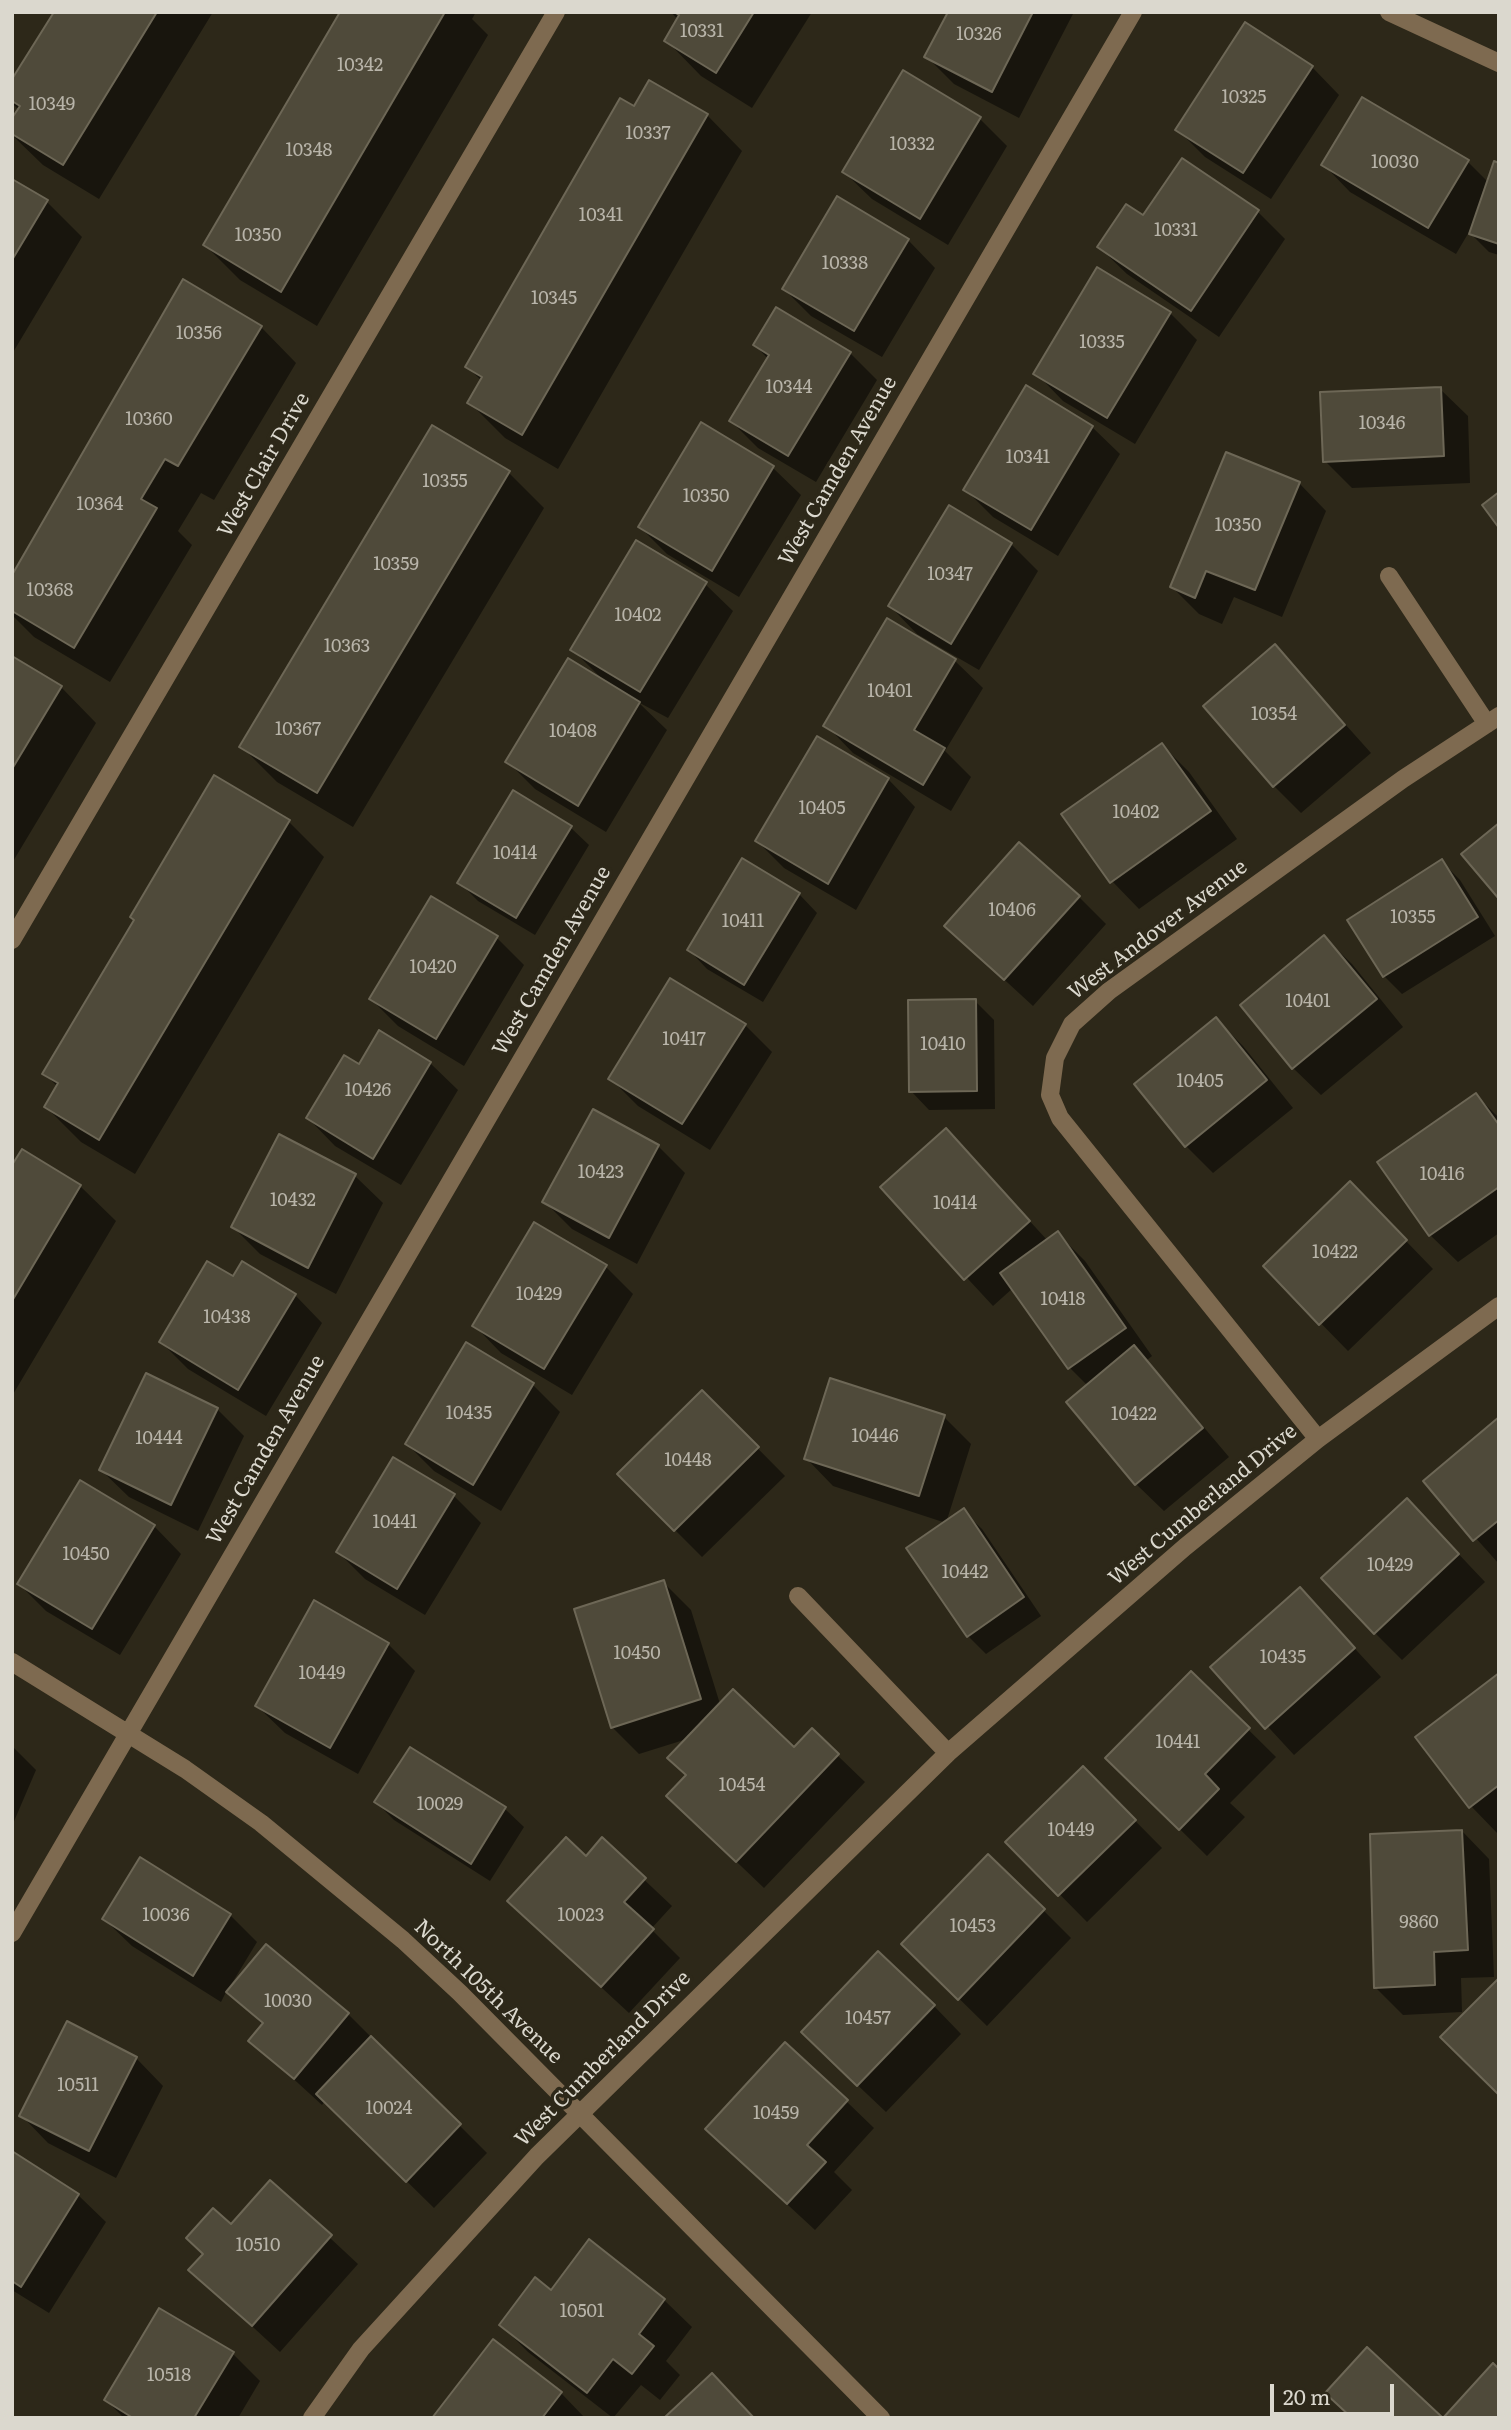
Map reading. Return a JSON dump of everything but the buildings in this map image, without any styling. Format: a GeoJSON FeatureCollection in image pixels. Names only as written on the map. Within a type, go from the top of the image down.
{"type":"FeatureCollection","features":[{"type":"Feature","properties":{"kind":"street","name":"West Clair Drive"},"geometry":{"type":"LineString","coordinates":[[12,940],[556,12]]}},
{"type":"Feature","properties":{"kind":"street","name":"West Camden Avenue"},"geometry":{"type":"LineString","coordinates":[[12,1933],[1133,12]]}},
{"type":"Feature","properties":{"kind":"street"},"geometry":{"type":"LineString","coordinates":[[1388,12],[1499,63]]}},
{"type":"Feature","properties":{"kind":"street","name":"West Andover Avenue"},"geometry":{"type":"LineString","coordinates":[[1318,1439],[1060,1118],[1050,1095],[1055,1058],[1072,1024],[1109,991],[1391,788],[1493,720],[1389,576]]}},
{"type":"Feature","properties":{"kind":"street","name":"West Cumberland Drive"},"geometry":{"type":"LineString","coordinates":[[312,2418],[361,2349],[537,2156],[948,1753],[1185,1548],[1318,1439],[1499,1306]]}},
{"type":"Feature","properties":{"kind":"street"},"geometry":{"type":"LineString","coordinates":[[798,1596],[948,1753]]}},
{"type":"Feature","properties":{"kind":"street","name":"North 105th Avenue"},"geometry":{"type":"LineString","coordinates":[[12,1662],[128,1731],[261,1823],[361,1905],[460,1993],[881,2418]]}}]}
